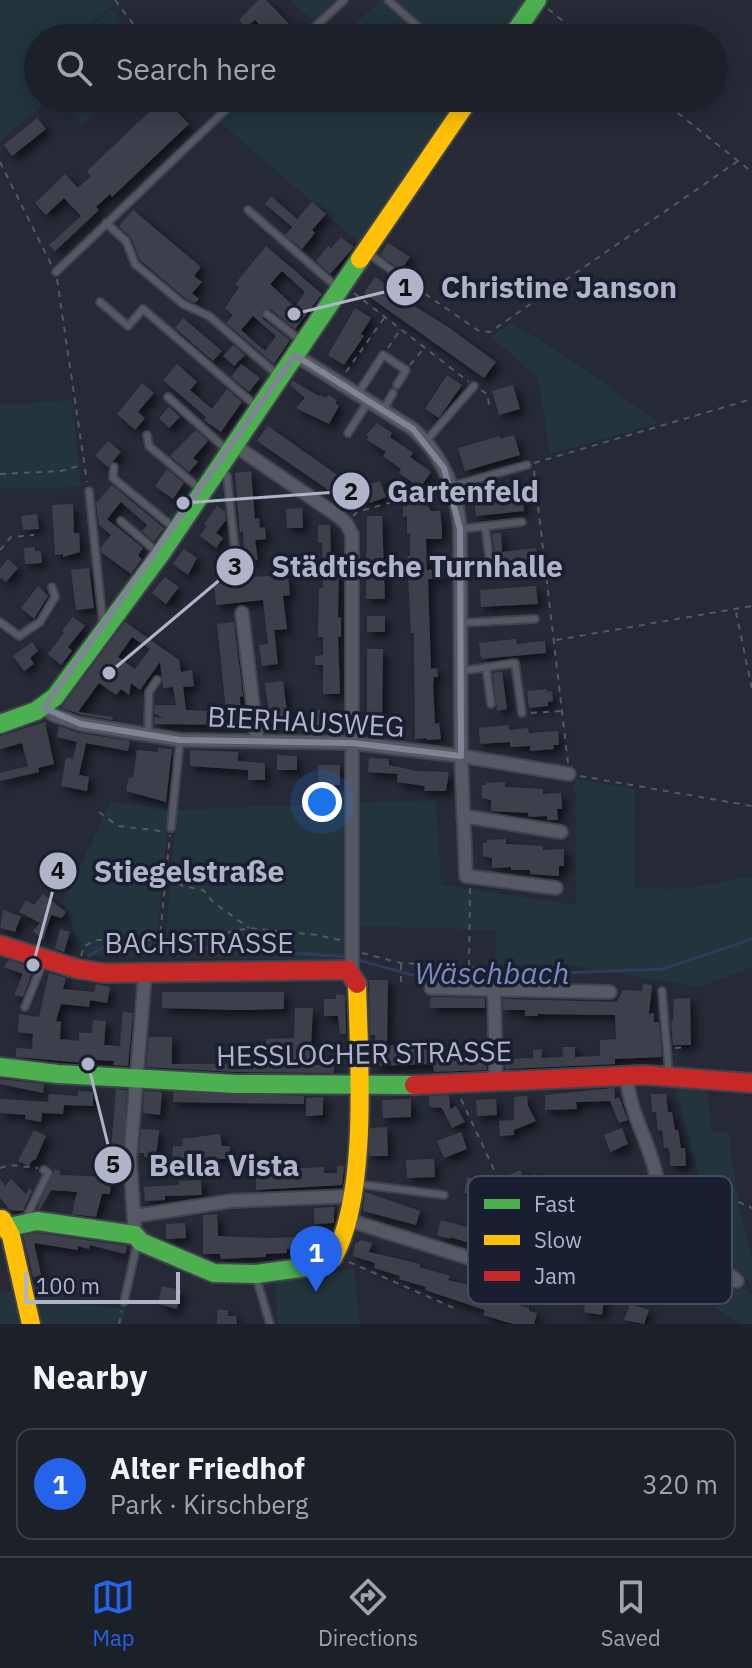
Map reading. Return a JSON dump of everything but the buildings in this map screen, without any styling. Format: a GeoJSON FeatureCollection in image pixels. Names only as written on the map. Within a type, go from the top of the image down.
{"type":"FeatureCollection","features":[{"type":"Feature","properties":{"kind":"street"},"geometry":{"type":"LineString","coordinates":[[523,24],[540,3]]}},
{"type":"Feature","properties":{"kind":"street"},"geometry":{"type":"LineString","coordinates":[[0,724],[30,715],[44,708],[55,697],[160,555],[461,112]]}},
{"type":"Feature","properties":{"kind":"street"},"geometry":{"type":"LineString","coordinates":[[300,349],[339,383],[413,429],[426,441],[444,468],[458,507],[460,529],[461,756],[466,876],[556,888]]}},
{"type":"Feature","properties":{"kind":"street"},"geometry":{"type":"LineString","coordinates":[[31,1324],[8,1224],[52,1222],[136,1231],[214,1273],[233,1275],[319,1265],[333,1258],[341,1245],[348,1220],[353,1190],[359,1085],[357,982],[352,970],[353,544],[346,523],[228,454]]}},
{"type":"Feature","properties":{"kind":"street"},"geometry":{"type":"LineString","coordinates":[[242,613],[257,739]]}},
{"type":"Feature","properties":{"kind":"street","name":"BIERHAUSWEG"},"geometry":{"type":"LineString","coordinates":[[44,708],[54,715],[81,724],[180,740],[352,743],[461,756],[569,774]]}},
{"type":"Feature","properties":{"kind":"street"},"geometry":{"type":"LineString","coordinates":[[463,816],[561,832]]}},
{"type":"Feature","properties":{"kind":"street","name":"BACHSTRASSE"},"geometry":{"type":"LineString","coordinates":[[0,945],[78,969],[104,973],[352,970]]}},
{"type":"Feature","properties":{"kind":"street"},"geometry":{"type":"LineString","coordinates":[[136,1231],[130,1158],[145,974]]}},
{"type":"Feature","properties":{"kind":"street"},"geometry":{"type":"LineString","coordinates":[[431,988],[610,992]]}},
{"type":"Feature","properties":{"kind":"street"},"geometry":{"type":"LineString","coordinates":[[494,989],[496,1081]]}},
{"type":"Feature","properties":{"kind":"street","name":"HESSLOCHER STRASSE"},"geometry":{"type":"LineString","coordinates":[[0,1067],[236,1084],[453,1083],[627,1075],[752,1083]]}},
{"type":"Feature","properties":{"kind":"street"},"geometry":{"type":"LineString","coordinates":[[627,1075],[627,1095],[655,1176]]}},
{"type":"Feature","properties":{"kind":"street"},"geometry":{"type":"LineString","coordinates":[[136,1231],[231,1201],[353,1190]]}},
{"type":"Feature","properties":{"kind":"street"},"geometry":{"type":"LineString","coordinates":[[348,1220],[468,1257]]}},
{"type":"Feature","properties":{"kind":"street"},"geometry":{"type":"LineString","coordinates":[[732,1277],[737,1281]]}},
{"type":"Feature","properties":{"kind":"lane"},"geometry":{"type":"LineString","coordinates":[[318,24],[344,0]]}},
{"type":"Feature","properties":{"kind":"lane"},"geometry":{"type":"LineString","coordinates":[[388,0],[415,24]]}},
{"type":"Feature","properties":{"kind":"lane"},"geometry":{"type":"LineString","coordinates":[[56,272],[223,112]]}},
{"type":"Feature","properties":{"kind":"lane"},"geometry":{"type":"LineString","coordinates":[[248,210],[342,287]]}},
{"type":"Feature","properties":{"kind":"lane"},"geometry":{"type":"LineString","coordinates":[[106,223],[126,241],[135,264],[183,304],[209,316],[280,378]]}},
{"type":"Feature","properties":{"kind":"lane"},"geometry":{"type":"LineString","coordinates":[[366,252],[408,282]]}},
{"type":"Feature","properties":{"kind":"lane"},"geometry":{"type":"LineString","coordinates":[[100,302],[128,326],[143,309],[259,409]]}},
{"type":"Feature","properties":{"kind":"lane"},"geometry":{"type":"LineString","coordinates":[[267,314],[300,349]]}},
{"type":"Feature","properties":{"kind":"lane"},"geometry":{"type":"LineString","coordinates":[[348,433],[383,355],[406,370],[397,385]]}},
{"type":"Feature","properties":{"kind":"lane"},"geometry":{"type":"LineString","coordinates":[[426,441],[474,386]]}},
{"type":"Feature","properties":{"kind":"lane"},"geometry":{"type":"LineString","coordinates":[[384,409],[393,393]]}},
{"type":"Feature","properties":{"kind":"lane"},"geometry":{"type":"LineString","coordinates":[[168,397],[228,454],[227,476],[235,550]]}},
{"type":"Feature","properties":{"kind":"lane"},"geometry":{"type":"LineString","coordinates":[[147,435],[149,446],[203,491]]}},
{"type":"Feature","properties":{"kind":"lane"},"geometry":{"type":"LineString","coordinates":[[452,486],[530,464]]}},
{"type":"Feature","properties":{"kind":"lane"},"geometry":{"type":"LineString","coordinates":[[114,467],[113,478],[176,531]]}},
{"type":"Feature","properties":{"kind":"lane"},"geometry":{"type":"LineString","coordinates":[[89,491],[103,631]]}},
{"type":"Feature","properties":{"kind":"lane"},"geometry":{"type":"LineString","coordinates":[[121,521],[160,555]]}},
{"type":"Feature","properties":{"kind":"lane"},"geometry":{"type":"LineString","coordinates":[[460,529],[522,522]]}},
{"type":"Feature","properties":{"kind":"lane"},"geometry":{"type":"LineString","coordinates":[[485,527],[490,562]]}},
{"type":"Feature","properties":{"kind":"lane"},"geometry":{"type":"LineString","coordinates":[[0,622],[19,636],[30,629],[40,622],[55,597],[52,587]]}},
{"type":"Feature","properties":{"kind":"lane"},"geometry":{"type":"LineString","coordinates":[[460,623],[535,619]]}},
{"type":"Feature","properties":{"kind":"lane"},"geometry":{"type":"LineString","coordinates":[[462,671],[515,663],[522,713]]}},
{"type":"Feature","properties":{"kind":"lane"},"geometry":{"type":"LineString","coordinates":[[486,667],[491,704]]}},
{"type":"Feature","properties":{"kind":"lane"},"geometry":{"type":"LineString","coordinates":[[148,734],[149,692],[157,680]]}},
{"type":"Feature","properties":{"kind":"lane"},"geometry":{"type":"LineString","coordinates":[[171,828],[180,740]]}},
{"type":"Feature","properties":{"kind":"lane"},"geometry":{"type":"LineString","coordinates":[[25,1007],[44,959]]}},
{"type":"Feature","properties":{"kind":"lane"},"geometry":{"type":"LineString","coordinates":[[662,991],[670,1078]]}},
{"type":"Feature","properties":{"kind":"lane"},"geometry":{"type":"LineString","coordinates":[[8,1224],[28,1209],[48,1173],[44,1170]]}},
{"type":"Feature","properties":{"kind":"lane"},"geometry":{"type":"LineString","coordinates":[[353,1190],[444,1195]]}},
{"type":"Feature","properties":{"kind":"lane"},"geometry":{"type":"LineString","coordinates":[[124,1302],[136,1231]]}},
{"type":"Feature","properties":{"kind":"lane"},"geometry":{"type":"LineString","coordinates":[[255,1273],[270,1324]]}},
{"type":"Feature","properties":{"kind":"path"},"geometry":{"type":"LineString","coordinates":[[115,0],[133,24]]}},
{"type":"Feature","properties":{"kind":"path"},"geometry":{"type":"LineString","coordinates":[[540,3],[566,24]]}},
{"type":"Feature","properties":{"kind":"path"},"geometry":{"type":"LineString","coordinates":[[201,112],[210,124]]}},
{"type":"Feature","properties":{"kind":"path"},"geometry":{"type":"LineString","coordinates":[[677,112],[752,172]]}},
{"type":"Feature","properties":{"kind":"path"},"geometry":{"type":"LineString","coordinates":[[408,282],[479,331],[490,332],[738,161]]}},
{"type":"Feature","properties":{"kind":"path"},"geometry":{"type":"LineString","coordinates":[[0,162],[46,258],[56,272],[89,491]]}},
{"type":"Feature","properties":{"kind":"path"},"geometry":{"type":"LineString","coordinates":[[342,287],[487,394],[490,410]]}},
{"type":"Feature","properties":{"kind":"path"},"geometry":{"type":"LineString","coordinates":[[339,383],[385,317]]}},
{"type":"Feature","properties":{"kind":"path"},"geometry":{"type":"LineString","coordinates":[[383,355],[400,329]]}},
{"type":"Feature","properties":{"kind":"path"},"geometry":{"type":"LineString","coordinates":[[406,370],[424,347]]}},
{"type":"Feature","properties":{"kind":"path"},"geometry":{"type":"LineString","coordinates":[[752,399],[530,464],[569,774],[752,806]]}},
{"type":"Feature","properties":{"kind":"path"},"geometry":{"type":"LineString","coordinates":[[0,474],[61,471],[83,465]]}},
{"type":"Feature","properties":{"kind":"path"},"geometry":{"type":"LineString","coordinates":[[346,523],[357,512],[452,486]]}},
{"type":"Feature","properties":{"kind":"path"},"geometry":{"type":"LineString","coordinates":[[0,550],[11,537],[34,535]]}},
{"type":"Feature","properties":{"kind":"path"},"geometry":{"type":"LineString","coordinates":[[490,562],[501,573],[545,570]]}},
{"type":"Feature","properties":{"kind":"path"},"geometry":{"type":"LineString","coordinates":[[554,640],[752,606]]}},
{"type":"Feature","properties":{"kind":"path"},"geometry":{"type":"LineString","coordinates":[[736,609],[752,689]]}},
{"type":"Feature","properties":{"kind":"path"},"geometry":{"type":"LineString","coordinates":[[522,713],[562,711]]}},
{"type":"Feature","properties":{"kind":"path"},"geometry":{"type":"LineString","coordinates":[[99,812],[118,826],[157,832],[171,828],[159,953]]}},
{"type":"Feature","properties":{"kind":"path"},"geometry":{"type":"LineString","coordinates":[[469,967],[470,876]]}},
{"type":"Feature","properties":{"kind":"path"},"geometry":{"type":"LineString","coordinates":[[166,878],[203,890],[213,902],[249,928]]}},
{"type":"Feature","properties":{"kind":"path"},"geometry":{"type":"LineString","coordinates":[[78,969],[84,946],[92,941],[191,940],[249,928],[317,935],[401,963],[469,967],[490,973]]}},
{"type":"Feature","properties":{"kind":"path"},"geometry":{"type":"LineString","coordinates":[[401,963],[401,987]]}},
{"type":"Feature","properties":{"kind":"path"},"geometry":{"type":"LineString","coordinates":[[453,1083],[497,1176]]}},
{"type":"Feature","properties":{"kind":"path"},"geometry":{"type":"LineString","coordinates":[[0,1168],[10,1165],[44,1170]]}},
{"type":"Feature","properties":{"kind":"path"},"geometry":{"type":"LineString","coordinates":[[732,1199],[752,1208]]}},
{"type":"Feature","properties":{"kind":"path"},"geometry":{"type":"LineString","coordinates":[[333,1258],[356,1264],[454,1308]]}},
{"type":"Feature","properties":{"kind":"path"},"geometry":{"type":"LineString","coordinates":[[119,1324],[124,1302]]}},
{"type":"Feature","properties":{"kind":"highlighted area"},"geometry":{"type":"Polygon","coordinates":[[[295,355],[413,429],[444,468],[460,529],[461,756],[352,743],[180,740],[81,724],[44,708],[295,355]]]}},
{"type":"Feature","properties":{"kind":"shaded area"},"geometry":{"type":"Polygon","coordinates":[[[0,0],[110,0],[114,5],[90,24],[24,24],[24,112],[34,112],[0,141],[0,0]]]}},
{"type":"Feature","properties":{"kind":"shaded area"},"geometry":{"type":"Polygon","coordinates":[[[289,0],[341,0],[315,22],[289,0]]]}},
{"type":"Feature","properties":{"kind":"shaded area"},"geometry":{"type":"Polygon","coordinates":[[[382,0],[409,24],[355,24],[382,0]]]}},
{"type":"Feature","properties":{"kind":"shaded area"},"geometry":{"type":"Polygon","coordinates":[[[394,0],[529,0],[513,24],[422,24],[394,0]]]}},
{"type":"Feature","properties":{"kind":"shaded area"},"geometry":{"type":"Polygon","coordinates":[[[112,9],[123,24],[93,24],[112,9]]]}},
{"type":"Feature","properties":{"kind":"shaded area"},"geometry":{"type":"Polygon","coordinates":[[[71,112],[97,112],[82,125],[71,112]]]}},
{"type":"Feature","properties":{"kind":"shaded area"},"geometry":{"type":"Polygon","coordinates":[[[228,112],[452,112],[360,244],[219,121],[228,112]]]}},
{"type":"Feature","properties":{"kind":"shaded area"},"geometry":{"type":"Polygon","coordinates":[[[512,323],[576,363],[659,423],[550,454],[538,378],[490,336],[512,323]]]}},
{"type":"Feature","properties":{"kind":"shaded area"},"geometry":{"type":"Polygon","coordinates":[[[71,400],[81,487],[0,489],[0,405],[71,400]]]}},
{"type":"Feature","properties":{"kind":"shaded area"},"geometry":{"type":"Polygon","coordinates":[[[575,779],[635,789],[634,887],[689,888],[752,877],[752,967],[699,987],[575,966],[495,964],[496,930],[358,926],[359,803],[436,800],[441,885],[576,905],[575,779]]]}},
{"type":"Feature","properties":{"kind":"shaded area"},"geometry":{"type":"Polygon","coordinates":[[[111,802],[169,809],[155,957],[89,956],[83,953],[63,902],[111,802]]]}},
{"type":"Feature","properties":{"kind":"shaded area"},"geometry":{"type":"Polygon","coordinates":[[[349,803],[348,960],[164,957],[177,810],[349,803]]]}},
{"type":"Feature","properties":{"kind":"shaded area"},"geometry":{"type":"Polygon","coordinates":[[[675,1086],[707,1088],[712,1132],[728,1133],[739,1207],[752,1260],[752,1284],[732,1265],[732,1176],[699,1176],[675,1086]]]}},
{"type":"Feature","properties":{"kind":"shaded area"},"geometry":{"type":"Polygon","coordinates":[[[354,1270],[360,1324],[278,1324],[274,1278],[354,1270]]]}},
{"type":"Feature","properties":{"kind":"shaded area"},"geometry":{"type":"Polygon","coordinates":[[[61,1277],[64,1303],[126,1309],[122,1324],[0,1324],[0,1294],[61,1277]]]}},
{"type":"Feature","properties":{"kind":"shaded area"},"geometry":{"type":"Polygon","coordinates":[[[732,1281],[752,1295],[752,1324],[742,1324],[714,1307],[716,1304],[732,1304],[732,1281]]]}},
{"type":"Feature","properties":{"kind":"waterway","name":"Wäschbach"},"geometry":{"type":"LineString","coordinates":[[355,959],[412,975],[466,971],[512,975],[663,969],[752,939]]}},
{"type":"Feature","properties":{"kind":"waterway","name":"Wäschbach"},"geometry":{"type":"LineString","coordinates":[[89,956],[104,947],[126,947],[228,948],[348,957]]}},
{"type":"Feature","properties":{"kind":"traffic: fast"},"geometry":{"type":"LineString","coordinates":[[521,24],[537,0]]}},
{"type":"Feature","properties":{"kind":"traffic: fast"},"geometry":{"type":"LineString","coordinates":[[0,724],[36,711],[55,697],[160,555],[360,259]]}},
{"type":"Feature","properties":{"kind":"traffic: fast"},"geometry":{"type":"LineString","coordinates":[[0,1067],[58,1074],[236,1084],[414,1085]]}},
{"type":"Feature","properties":{"kind":"traffic: fast"},"geometry":{"type":"LineString","coordinates":[[0,1229],[37,1221],[135,1235],[141,1242],[214,1273],[256,1274],[308,1267]]}},
{"type":"Feature","properties":{"kind":"traffic: slow"},"geometry":{"type":"LineString","coordinates":[[360,259],[460,112]]}},
{"type":"Feature","properties":{"kind":"traffic: slow"},"geometry":{"type":"LineString","coordinates":[[308,1267],[333,1258],[352,1199],[357,1163],[360,1087],[357,984]]}},
{"type":"Feature","properties":{"kind":"traffic: slow"},"geometry":{"type":"LineString","coordinates":[[2,1219],[11,1236],[31,1324]]}},
{"type":"Feature","properties":{"kind":"traffic: jam"},"geometry":{"type":"LineString","coordinates":[[0,945],[78,969],[104,973],[348,970],[357,984]]}},
{"type":"Feature","properties":{"kind":"traffic: jam"},"geometry":{"type":"LineString","coordinates":[[414,1085],[644,1075],[752,1083]]}},
{"type":"Feature","properties":{"kind":"place","name":"Christine Janson"},"geometry":{"type":"Point","coordinates":[294,314]}},
{"type":"Feature","properties":{"kind":"place","name":"Gartenfeld"},"geometry":{"type":"Point","coordinates":[183,503]}},
{"type":"Feature","properties":{"kind":"place","name":"Städtische Turnhalle"},"geometry":{"type":"Point","coordinates":[109,673]}},
{"type":"Feature","properties":{"kind":"place","name":"Stiegelstraße"},"geometry":{"type":"Point","coordinates":[33,965]}},
{"type":"Feature","properties":{"kind":"place","name":"Bella Vista"},"geometry":{"type":"Point","coordinates":[88,1064]}},
{"type":"Feature","properties":{"kind":"place","name":"Alter Friedhof"},"geometry":{"type":"Point","coordinates":[316,1292]}}]}
